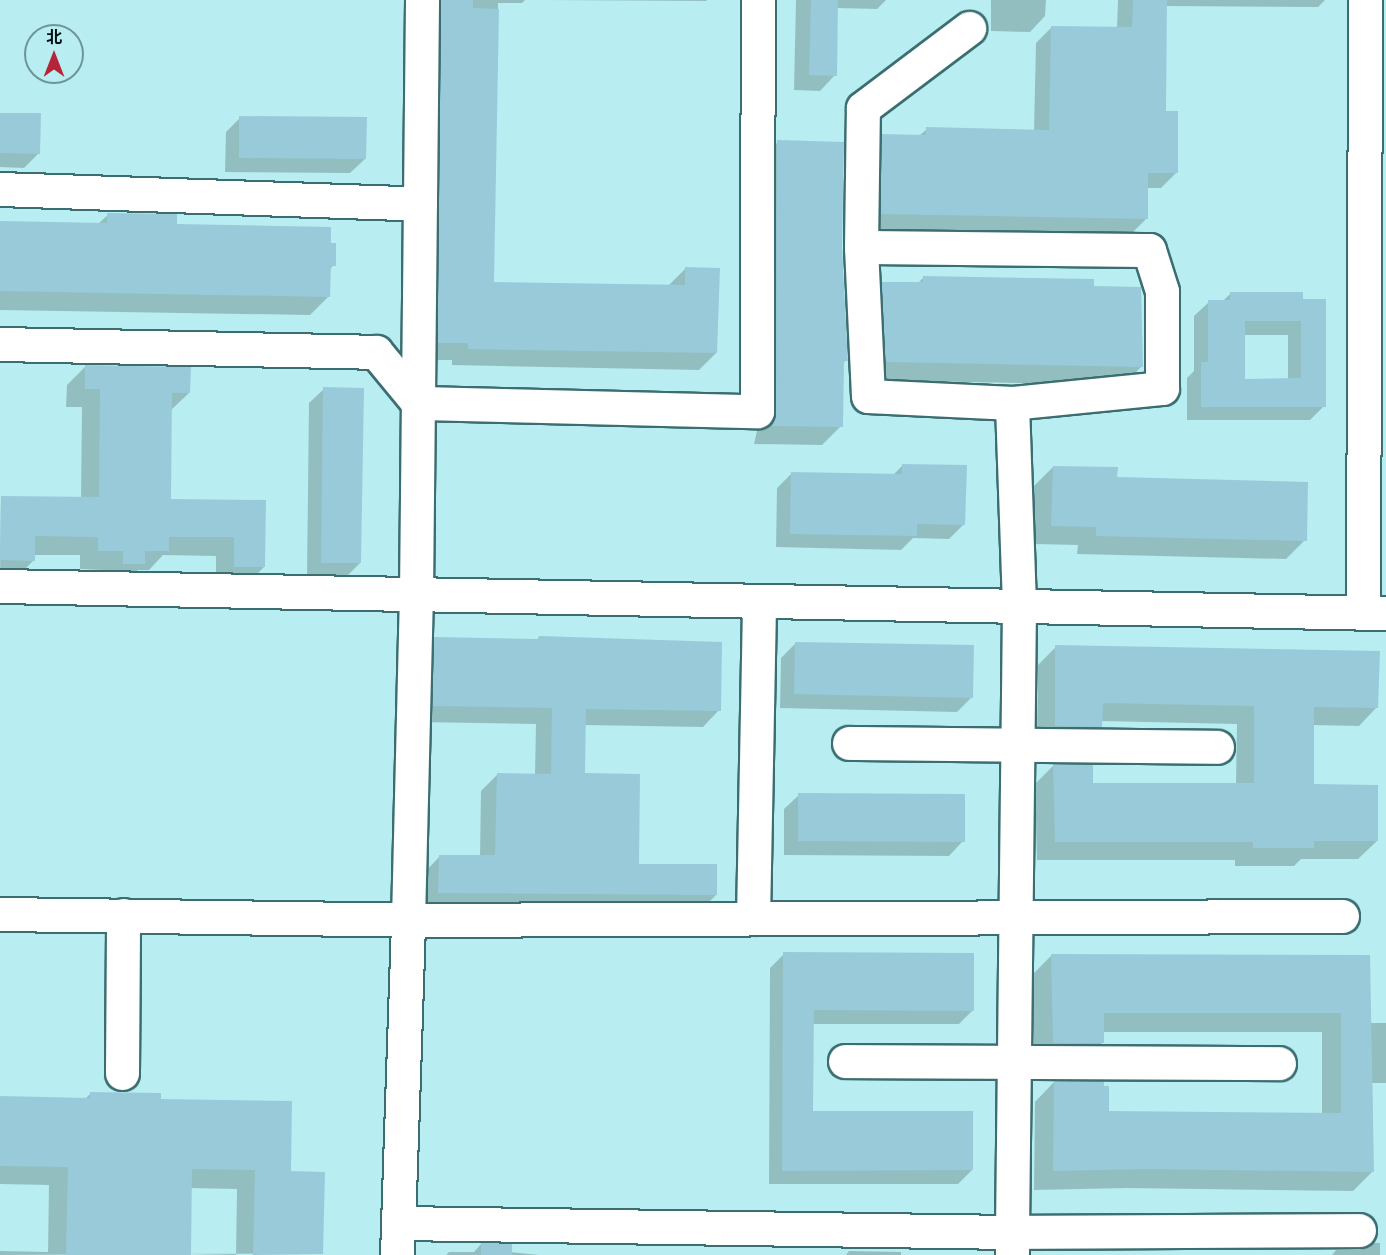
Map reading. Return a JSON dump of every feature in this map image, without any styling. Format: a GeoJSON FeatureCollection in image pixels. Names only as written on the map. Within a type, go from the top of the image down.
{"type":"FeatureCollection","features":[{"type":"Feature","properties":{"kind":"street"},"geometry":{"type":"LineString","coordinates":[[397,1255],[416,594],[422,0]]}},
{"type":"Feature","properties":{"kind":"street"},"geometry":{"type":"LineString","coordinates":[[0,344],[376,352],[418,403],[757,411],[758,0]]}},
{"type":"Feature","properties":{"kind":"street"},"geometry":{"type":"LineString","coordinates":[[0,586],[1374,613],[1365,0]]}},
{"type":"Feature","properties":{"kind":"street"},"geometry":{"type":"LineString","coordinates":[[861,247],[1149,250],[1162,291],[1162,388],[1012,403],[868,396],[861,247],[863,108],[969,28]]}},
{"type":"Feature","properties":{"kind":"street"},"geometry":{"type":"LineString","coordinates":[[0,189],[420,204]]}},
{"type":"Feature","properties":{"kind":"street"},"geometry":{"type":"LineString","coordinates":[[1012,403],[1019,605],[1012,1244]]}},
{"type":"Feature","properties":{"kind":"street"},"geometry":{"type":"LineString","coordinates":[[753,918],[759,601]]}},
{"type":"Feature","properties":{"kind":"street"},"geometry":{"type":"LineString","coordinates":[[849,743],[1217,747]]}},
{"type":"Feature","properties":{"kind":"street"},"geometry":{"type":"LineString","coordinates":[[0,914],[408,920],[1342,916]]}},
{"type":"Feature","properties":{"kind":"street"},"geometry":{"type":"LineString","coordinates":[[122,1073],[123,915]]}},
{"type":"Feature","properties":{"kind":"street"},"geometry":{"type":"LineString","coordinates":[[845,1061],[1279,1063]]}},
{"type":"Feature","properties":{"kind":"street"},"geometry":{"type":"LineString","coordinates":[[398,1223],[759,1242],[1012,1244],[1359,1230]]}},
{"type":"Feature","properties":{"kind":"building"},"geometry":{"type":"Polygon","coordinates":[[[441,0],[473,0],[473,8],[499,9],[494,282],[685,285],[685,267],[720,268],[717,353],[468,349],[468,343],[437,343],[441,0]]]}},
{"type":"Feature","properties":{"kind":"building"},"geometry":{"type":"Polygon","coordinates":[[[811,0],[838,0],[837,76],[809,75],[811,0]]]}},
{"type":"Feature","properties":{"kind":"building"},"geometry":{"type":"Polygon","coordinates":[[[1133,0],[1167,0],[1166,111],[1178,111],[1178,173],[1148,173],[1148,219],[880,214],[881,134],[926,135],[926,127],[1049,130],[1051,26],[1132,27],[1133,0]]]}},
{"type":"Feature","properties":{"kind":"building"},"geometry":{"type":"Polygon","coordinates":[[[0,113],[41,113],[40,154],[0,153],[0,113]]]}},
{"type":"Feature","properties":{"kind":"building"},"geometry":{"type":"Polygon","coordinates":[[[239,116],[367,117],[366,159],[239,158],[239,116]]]}},
{"type":"Feature","properties":{"kind":"building"},"geometry":{"type":"Polygon","coordinates":[[[777,140],[844,142],[842,248],[848,361],[844,361],[843,427],[772,426],[776,411],[777,140]]]}},
{"type":"Feature","properties":{"kind":"building"},"geometry":{"type":"Polygon","coordinates":[[[107,213],[177,214],[177,224],[331,227],[331,243],[336,243],[336,266],[331,266],[330,297],[0,291],[0,221],[107,223],[107,213]]]}},
{"type":"Feature","properties":{"kind":"building"},"geometry":{"type":"Polygon","coordinates":[[[923,276],[1094,279],[1094,286],[1141,287],[1143,367],[885,362],[881,282],[923,282],[923,276]]]}},
{"type":"Feature","properties":{"kind":"building"},"geometry":{"type":"Polygon","coordinates":[[[1230,292],[1303,292],[1303,299],[1326,299],[1326,407],[1201,407],[1201,362],[1208,362],[1208,300],[1230,300],[1230,292]],[[1245,321],[1245,379],[1301,378],[1301,321],[1245,321]]]}},
{"type":"Feature","properties":{"kind":"building"},"geometry":{"type":"Polygon","coordinates":[[[85,365],[191,367],[190,393],[172,393],[171,499],[266,500],[265,567],[234,567],[234,537],[169,537],[169,551],[145,551],[145,564],[123,564],[123,551],[98,551],[98,537],[35,536],[35,561],[0,560],[1,496],[99,497],[100,389],[85,389],[85,365]]]}},
{"type":"Feature","properties":{"kind":"building"},"geometry":{"type":"Polygon","coordinates":[[[323,387],[364,388],[361,563],[321,563],[323,387]]]}},
{"type":"Feature","properties":{"kind":"building"},"geometry":{"type":"Polygon","coordinates":[[[902,464],[967,465],[965,525],[917,524],[917,536],[790,534],[791,472],[902,474],[902,464]]]}},
{"type":"Feature","properties":{"kind":"building"},"geometry":{"type":"Polygon","coordinates":[[[1053,466],[1118,467],[1117,477],[1308,482],[1307,541],[1096,536],[1096,527],[1051,526],[1053,466]]]}},
{"type":"Feature","properties":{"kind":"building"},"geometry":{"type":"Polygon","coordinates":[[[539,636],[722,642],[721,711],[586,709],[585,773],[640,774],[639,864],[717,864],[717,895],[438,893],[439,855],[495,855],[497,773],[551,774],[552,708],[432,706],[434,637],[539,639],[539,636]]]}},
{"type":"Feature","properties":{"kind":"building"},"geometry":{"type":"Polygon","coordinates":[[[795,642],[974,645],[973,698],[794,694],[795,642]]]}},
{"type":"Feature","properties":{"kind":"building"},"geometry":{"type":"Polygon","coordinates":[[[1055,645],[1380,651],[1378,708],[1314,707],[1314,784],[1378,785],[1378,841],[1314,841],[1314,848],[1253,848],[1253,842],[1055,842],[1053,764],[1093,764],[1093,783],[1254,783],[1254,706],[1103,703],[1102,727],[1055,726],[1055,645]]]}},
{"type":"Feature","properties":{"kind":"building"},"geometry":{"type":"Polygon","coordinates":[[[798,793],[965,794],[965,842],[798,841],[798,793]]]}},
{"type":"Feature","properties":{"kind":"building"},"geometry":{"type":"Polygon","coordinates":[[[783,952],[974,953],[974,1011],[814,1010],[813,1111],[973,1111],[973,1170],[782,1171],[783,952]]]}},
{"type":"Feature","properties":{"kind":"building"},"geometry":{"type":"Polygon","coordinates":[[[1051,954],[1370,955],[1374,1172],[1148,1169],[1053,1171],[1054,1081],[1104,1081],[1104,1086],[1109,1086],[1109,1111],[1341,1113],[1341,1013],[1104,1013],[1104,1043],[1053,1043],[1051,954]]]}},
{"type":"Feature","properties":{"kind":"building"},"geometry":{"type":"Polygon","coordinates":[[[90,1092],[161,1093],[161,1099],[292,1101],[291,1171],[325,1172],[323,1254],[253,1255],[255,1170],[192,1169],[191,1255],[66,1255],[68,1167],[0,1166],[0,1096],[90,1098],[90,1092]]]}},
{"type":"Feature","properties":{"kind":"building"},"geometry":{"type":"Polygon","coordinates":[[[481,1243],[512,1243],[512,1255],[481,1255],[481,1243]]]}}]}
